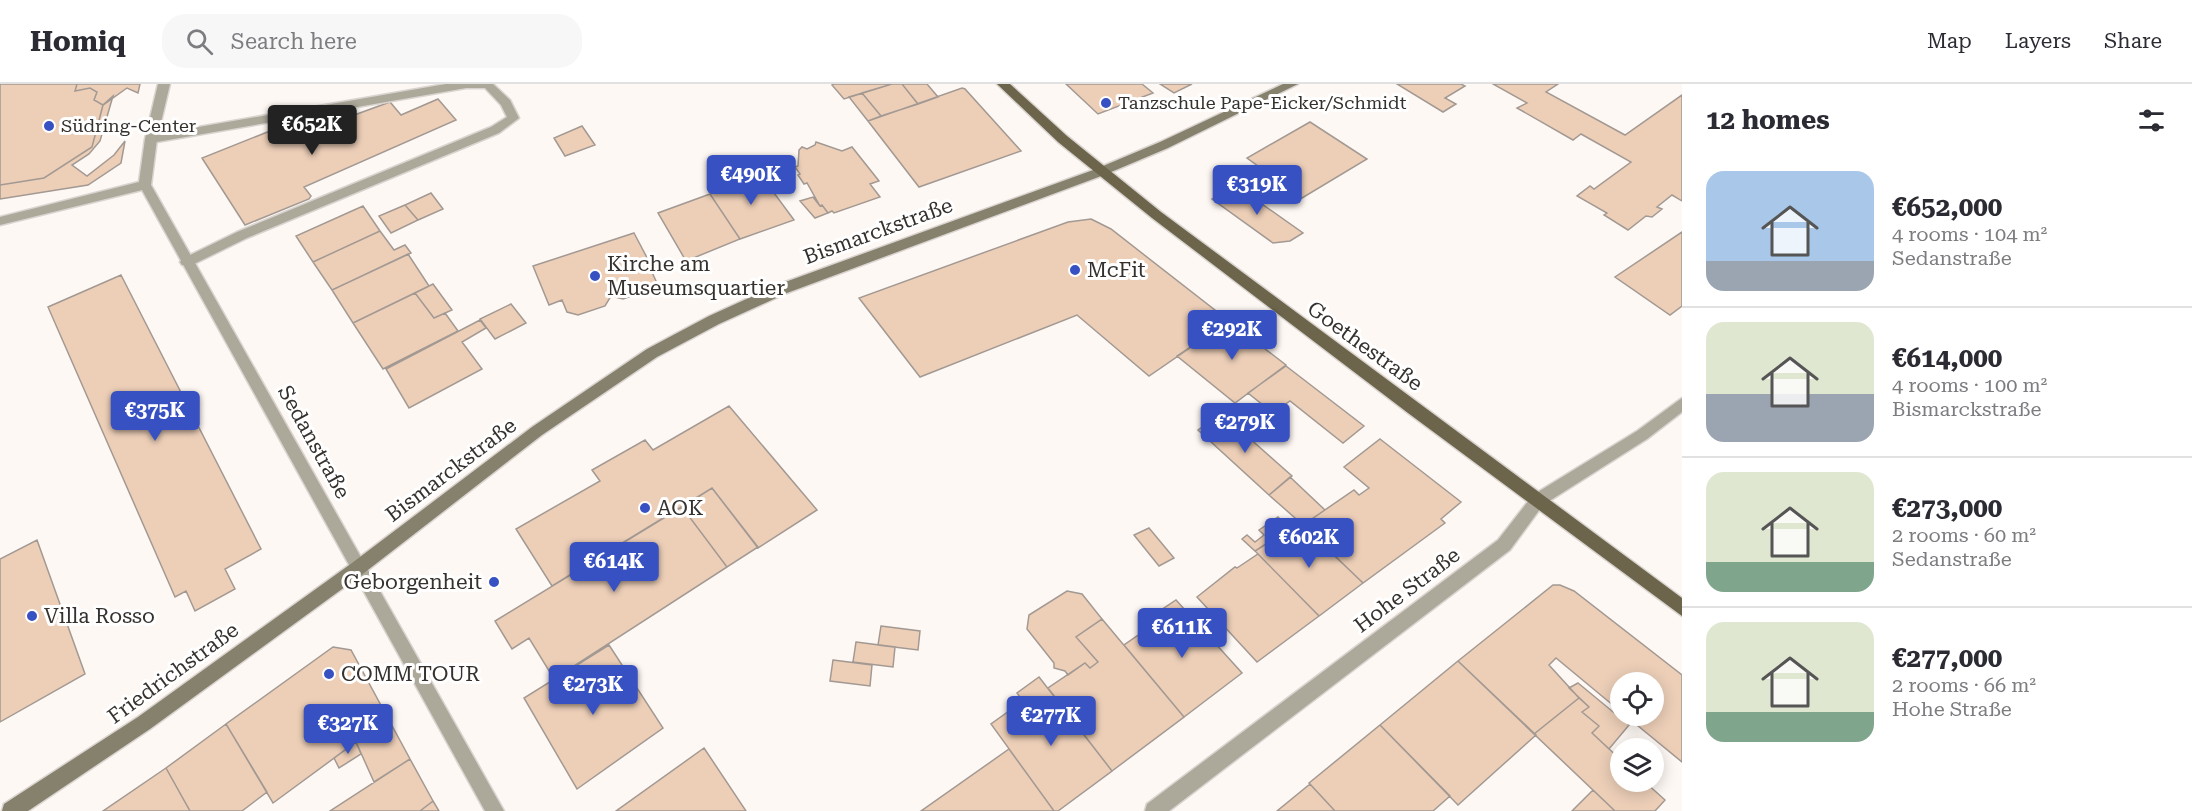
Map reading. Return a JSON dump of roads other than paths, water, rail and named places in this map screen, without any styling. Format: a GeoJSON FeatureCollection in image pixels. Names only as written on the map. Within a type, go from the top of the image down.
{"type":"FeatureCollection","features":[{"type":"Feature","properties":{"kind":"main road","name":"Goethestraße"},"geometry":{"type":"LineString","coordinates":[[1003,84],[1100,172],[1682,608]]}},
{"type":"Feature","properties":{"kind":"street"},"geometry":{"type":"LineString","coordinates":[[0,221],[145,185],[151,139],[164,84]]}},
{"type":"Feature","properties":{"kind":"street"},"geometry":{"type":"LineString","coordinates":[[151,139],[466,84],[488,85],[506,103],[513,118],[495,130],[242,235],[187,262]]}},
{"type":"Feature","properties":{"kind":"street","name":"Bismarckstraße"},"geometry":{"type":"LineString","coordinates":[[358,568],[463,486],[594,391],[652,353],[714,320],[782,289],[1100,172],[1164,145],[1292,84]]}},
{"type":"Feature","properties":{"kind":"street","name":"Sedanstraße"},"geometry":{"type":"LineString","coordinates":[[145,185],[495,811]]}},
{"type":"Feature","properties":{"kind":"street","name":"Hohe Straße"},"geometry":{"type":"LineString","coordinates":[[1154,811],[1504,545],[1538,500],[1642,435],[1682,404]]}},
{"type":"Feature","properties":{"kind":"street","name":"Friedrichstraße"},"geometry":{"type":"LineString","coordinates":[[11,811],[144,723],[358,568]]}},
{"type":"Feature","properties":{"kind":"place","name":"Tanzschule Pape-Eicker/Schmidt"},"geometry":{"type":"Point","coordinates":[1106,103]}},
{"type":"Feature","properties":{"kind":"place","name":"Südring-Center"},"geometry":{"type":"Point","coordinates":[49,126]}},
{"type":"Feature","properties":{"kind":"place","name":"McFit"},"geometry":{"type":"Point","coordinates":[1075,270]}},
{"type":"Feature","properties":{"kind":"place","name":"Kirche am Museumsquartier"},"geometry":{"type":"Point","coordinates":[595,276]}},
{"type":"Feature","properties":{"kind":"place","name":"AOK"},"geometry":{"type":"Point","coordinates":[645,508]}},
{"type":"Feature","properties":{"kind":"place","name":"Geborgenheit"},"geometry":{"type":"Point","coordinates":[494,582]}},
{"type":"Feature","properties":{"kind":"place","name":"Villa Rosso"},"geometry":{"type":"Point","coordinates":[32,616]}},
{"type":"Feature","properties":{"kind":"place","name":"COMM TOUR"},"geometry":{"type":"Point","coordinates":[329,674]}}]}
